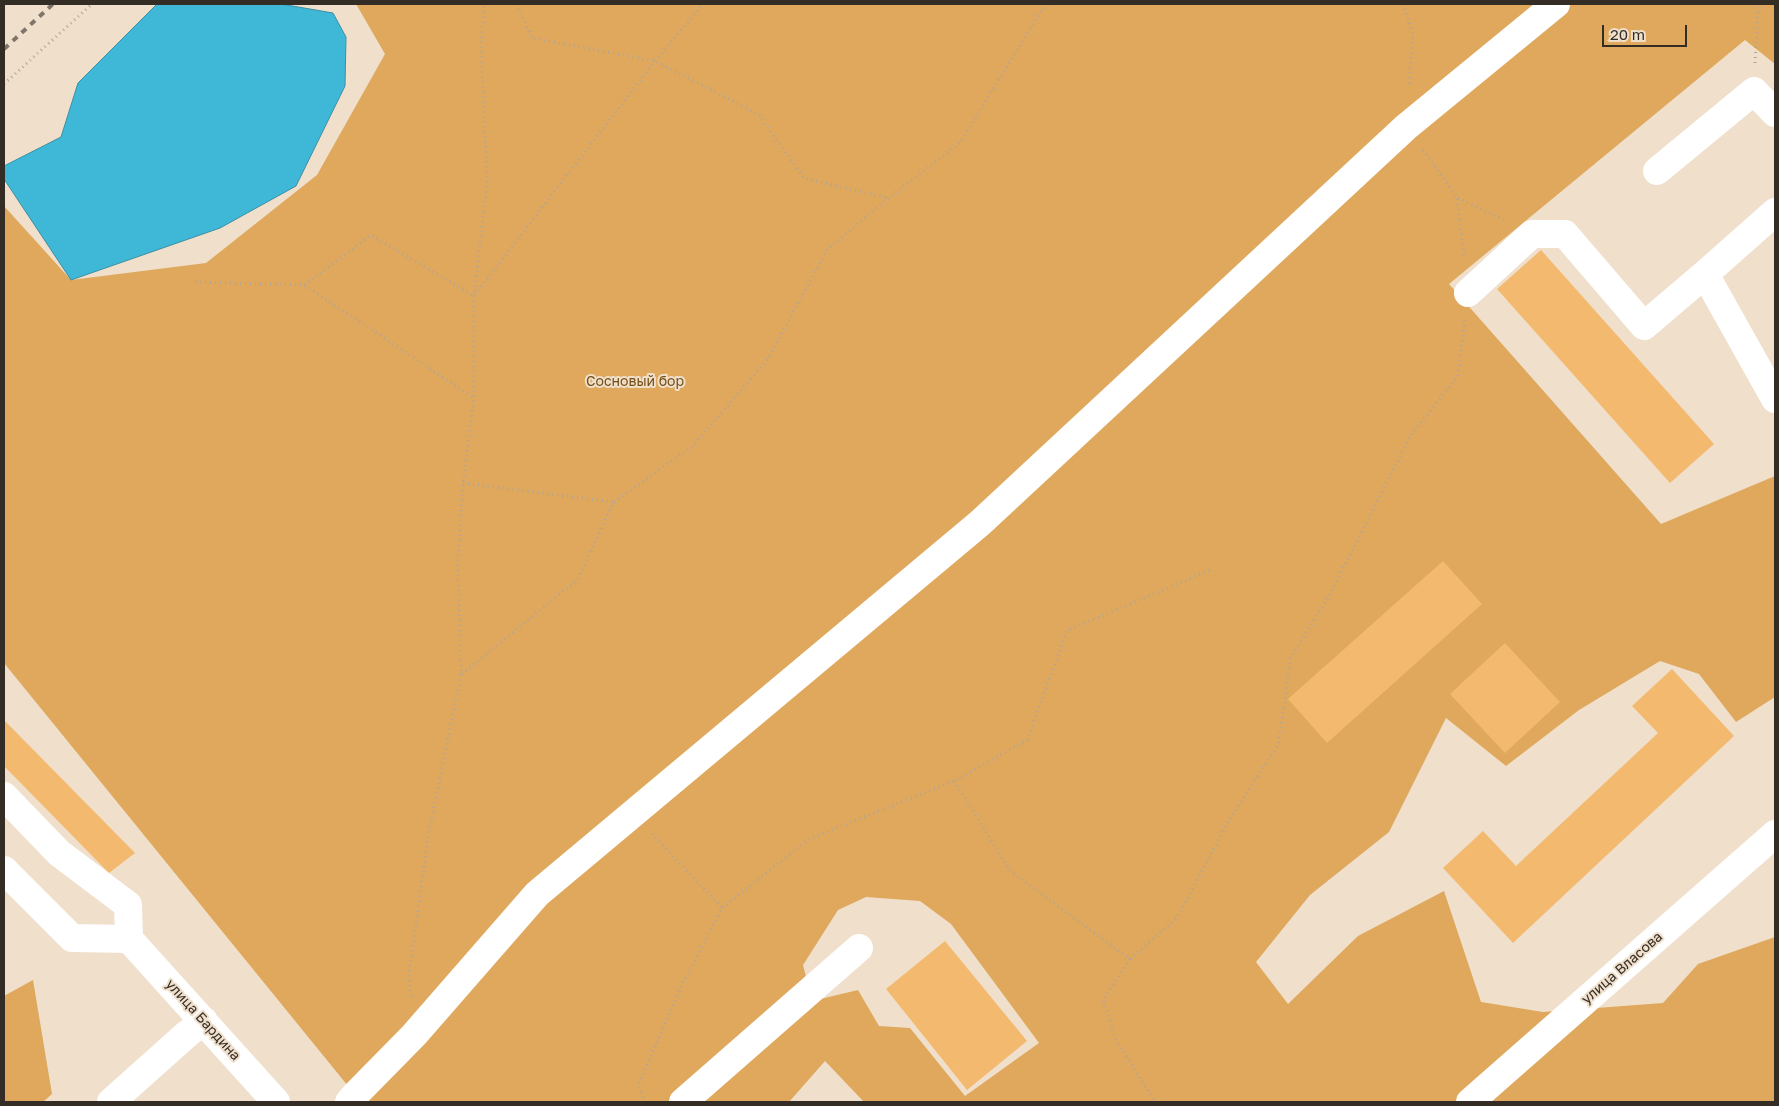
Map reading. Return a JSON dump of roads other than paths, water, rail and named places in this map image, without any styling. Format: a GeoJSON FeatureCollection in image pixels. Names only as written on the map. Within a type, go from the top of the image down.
{"type":"FeatureCollection","features":[{"type":"Feature","properties":{"kind":"street"},"geometry":{"type":"LineString","coordinates":[[349,1102],[414,1035],[537,894],[980,524],[1406,128],[1556,4]]}},
{"type":"Feature","properties":{"kind":"street"},"geometry":{"type":"LineString","coordinates":[[1657,171],[1754,91],[1775,113]]}},
{"type":"Feature","properties":{"kind":"street"},"geometry":{"type":"LineString","coordinates":[[1468,293],[1532,234],[1565,234],[1644,326],[1775,212]]}},
{"type":"Feature","properties":{"kind":"street"},"geometry":{"type":"LineString","coordinates":[[1706,274],[1775,399]]}},
{"type":"Feature","properties":{"kind":"street"},"geometry":{"type":"LineString","coordinates":[[4,796],[59,853],[128,905],[129,939],[72,938],[4,870]]}},
{"type":"Feature","properties":{"kind":"street","name":"улица Власова"},"geometry":{"type":"LineString","coordinates":[[1470,1102],[1775,834]]}},
{"type":"Feature","properties":{"kind":"street","name":"улица Бардина"},"geometry":{"type":"LineString","coordinates":[[129,939],[276,1102]]}},
{"type":"Feature","properties":{"kind":"street"},"geometry":{"type":"LineString","coordinates":[[683,1102],[859,948]]}},
{"type":"Feature","properties":{"kind":"street"},"geometry":{"type":"LineString","coordinates":[[111,1102],[204,1021]]}},
{"type":"Feature","properties":{"kind":"water"},"geometry":{"type":"Polygon","coordinates":[[[157,4],[281,4],[333,13],[346,37],[345,86],[296,186],[220,228],[71,280],[4,179],[4,166],[61,137],[78,83],[157,4]]]}},
{"type":"Feature","properties":{"kind":"railway"},"geometry":{"type":"LineString","coordinates":[[4,49],[53,4]]}},
{"type":"Feature","properties":{"kind":"park label","name":"Сосновый бор"},"geometry":{"type":"Point","coordinates":[635,382]}}]}
